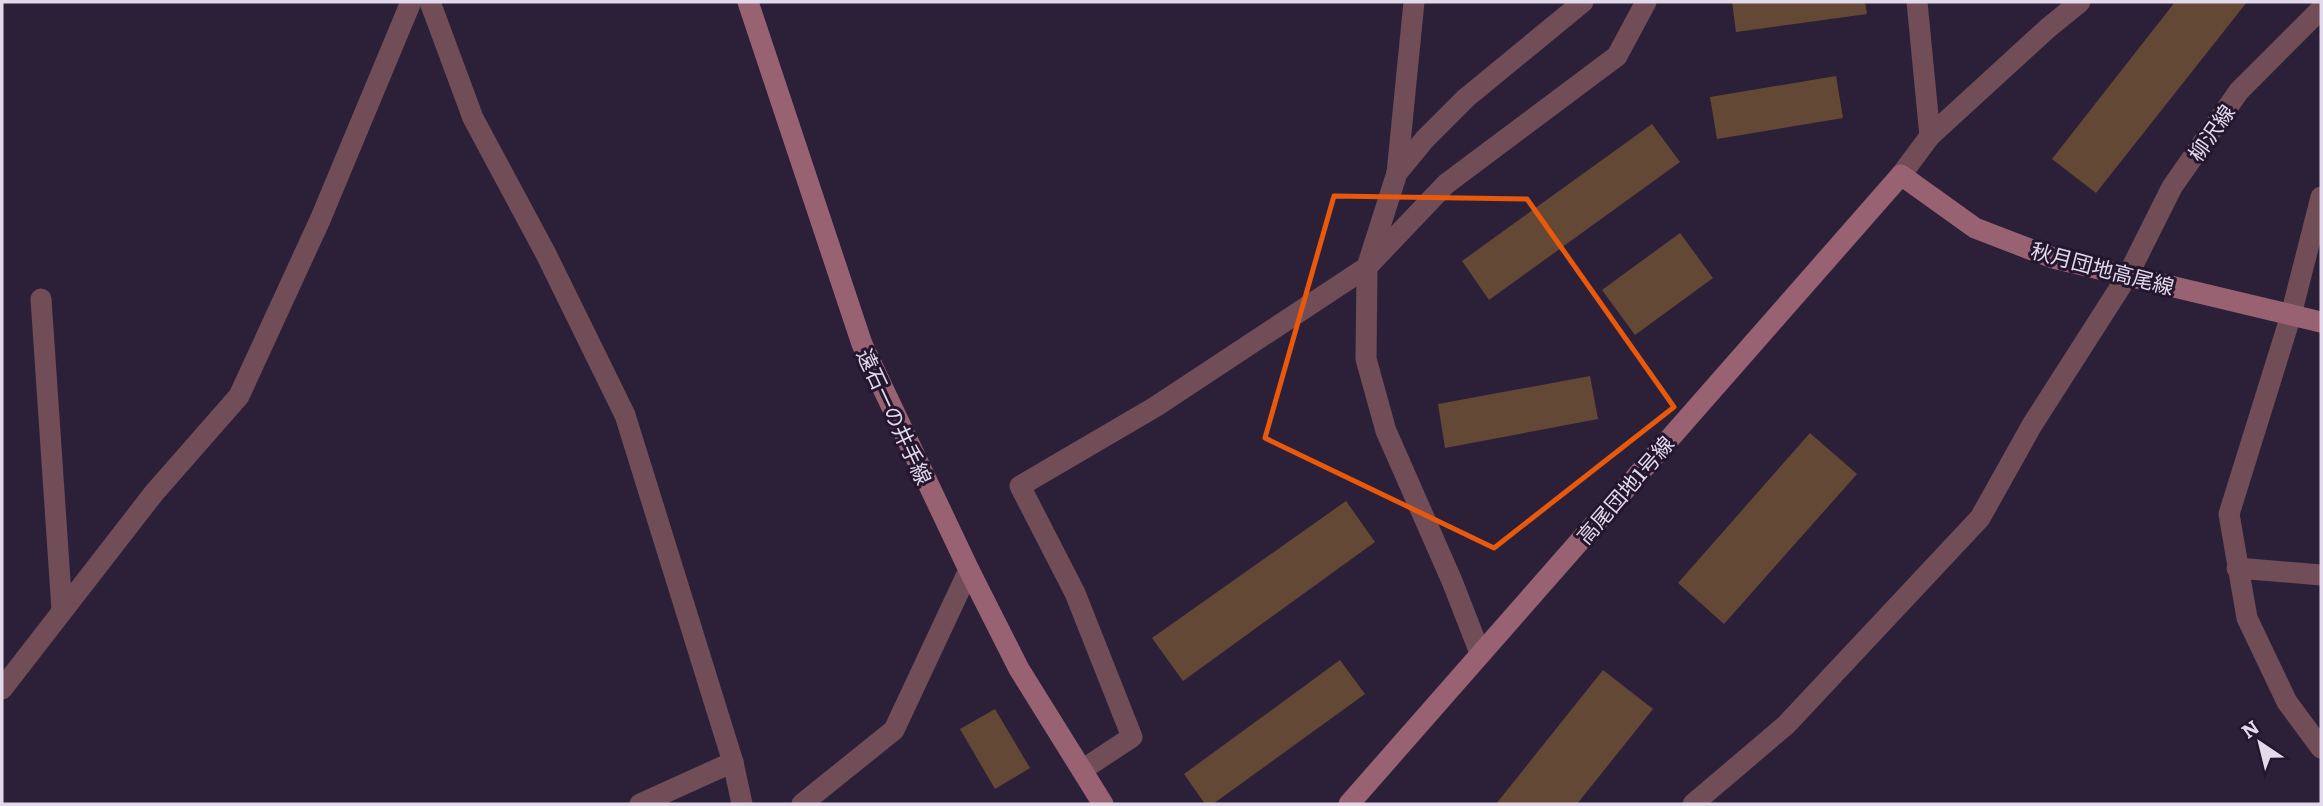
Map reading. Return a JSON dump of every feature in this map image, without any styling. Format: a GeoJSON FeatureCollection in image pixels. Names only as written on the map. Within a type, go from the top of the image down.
{"type":"FeatureCollection","features":[{"type":"Feature","properties":{"kind":"street"},"geometry":{"type":"LineString","coordinates":[[2,689],[154,493],[239,396],[320,220],[411,2]]}},
{"type":"Feature","properties":{"kind":"street"},"geometry":{"type":"LineString","coordinates":[[430,2],[473,118],[546,254],[625,415],[733,762],[742,804]]}},
{"type":"Feature","properties":{"kind":"street","name":"遠石一の井手線"},"geometry":{"type":"LineString","coordinates":[[748,2],[862,344],[1019,669],[1103,804]]}},
{"type":"Feature","properties":{"kind":"street"},"geometry":{"type":"LineString","coordinates":[[1414,2],[1397,173],[1367,267],[1366,359],[1387,431],[1480,653]]}},
{"type":"Feature","properties":{"kind":"street"},"geometry":{"type":"LineString","coordinates":[[1397,173],[1425,139],[1466,98],[1583,2]]}},
{"type":"Feature","properties":{"kind":"street"},"geometry":{"type":"LineString","coordinates":[[1082,770],[1132,737],[1075,593],[1020,486],[1155,407],[1367,267],[1446,184],[1617,55],[1646,2]]}},
{"type":"Feature","properties":{"kind":"street"},"geometry":{"type":"LineString","coordinates":[[1917,2],[1930,136]]}},
{"type":"Feature","properties":{"kind":"street"},"geometry":{"type":"LineString","coordinates":[[1901,175],[1930,136],[2080,2]]}},
{"type":"Feature","properties":{"kind":"street","name":"柳沢線"},"geometry":{"type":"LineString","coordinates":[[1693,804],[1786,724],[1980,518],[2032,425],[2128,275],[2172,187],[2239,91],[2321,9]]}},
{"type":"Feature","properties":{"kind":"street","name":"秋月団地高尾線"},"geometry":{"type":"LineString","coordinates":[[1901,175],[1975,228],[2053,258],[2321,322]]}},
{"type":"Feature","properties":{"kind":"street","name":"高尾団地1号線"},"geometry":{"type":"LineString","coordinates":[[1349,804],[1901,175]]}},
{"type":"Feature","properties":{"kind":"street"},"geometry":{"type":"LineString","coordinates":[[2321,197],[2291,314],[2229,514],[2247,618],[2287,702],[2321,748]]}},
{"type":"Feature","properties":{"kind":"street"},"geometry":{"type":"LineString","coordinates":[[41,299],[62,610]]}},
{"type":"Feature","properties":{"kind":"street"},"geometry":{"type":"LineString","coordinates":[[2237,568],[2321,575]]}},
{"type":"Feature","properties":{"kind":"street"},"geometry":{"type":"LineString","coordinates":[[802,804],[894,730],[969,570]]}},
{"type":"Feature","properties":{"kind":"street"},"geometry":{"type":"LineString","coordinates":[[640,804],[733,762]]}},
{"type":"Feature","properties":{"kind":"highlighted area"},"geometry":{"type":"Polygon","coordinates":[[[1334,196],[1527,199],[1674,407],[1494,548],[1265,438],[1334,196]]]}},
{"type":"Feature","properties":{"kind":"building"},"geometry":{"type":"Polygon","coordinates":[[[1732,2],[1865,2],[1867,14],[1736,32],[1732,2]]]}},
{"type":"Feature","properties":{"kind":"building"},"geometry":{"type":"Polygon","coordinates":[[[2175,2],[2247,2],[2096,193],[2052,159],[2175,2]]]}},
{"type":"Feature","properties":{"kind":"building"},"geometry":{"type":"Polygon","coordinates":[[[1836,76],[1843,118],[1717,139],[1710,97],[1836,76]]]}},
{"type":"Feature","properties":{"kind":"building"},"geometry":{"type":"Polygon","coordinates":[[[1652,124],[1680,162],[1489,300],[1462,261],[1652,124]]]}},
{"type":"Feature","properties":{"kind":"building"},"geometry":{"type":"Polygon","coordinates":[[[1680,233],[1713,278],[1635,335],[1602,290],[1680,233]]]}},
{"type":"Feature","properties":{"kind":"building"},"geometry":{"type":"Polygon","coordinates":[[[1590,376],[1598,419],[1445,448],[1438,404],[1590,376]]]}},
{"type":"Feature","properties":{"kind":"building"},"geometry":{"type":"Polygon","coordinates":[[[1810,433],[1857,474],[1724,624],[1678,583],[1810,433]]]}},
{"type":"Feature","properties":{"kind":"building"},"geometry":{"type":"Polygon","coordinates":[[[1346,501],[1375,542],[1183,681],[1152,638],[1346,501]]]}},
{"type":"Feature","properties":{"kind":"building"},"geometry":{"type":"Polygon","coordinates":[[[1340,660],[1365,694],[1213,804],[1205,804],[1184,774],[1340,660]]]}},
{"type":"Feature","properties":{"kind":"building"},"geometry":{"type":"Polygon","coordinates":[[[1603,670],[1653,709],[1577,804],[1496,804],[1603,670]]]}},
{"type":"Feature","properties":{"kind":"building"},"geometry":{"type":"Polygon","coordinates":[[[995,709],[1030,768],[995,789],[960,729],[995,709]]]}}]}
